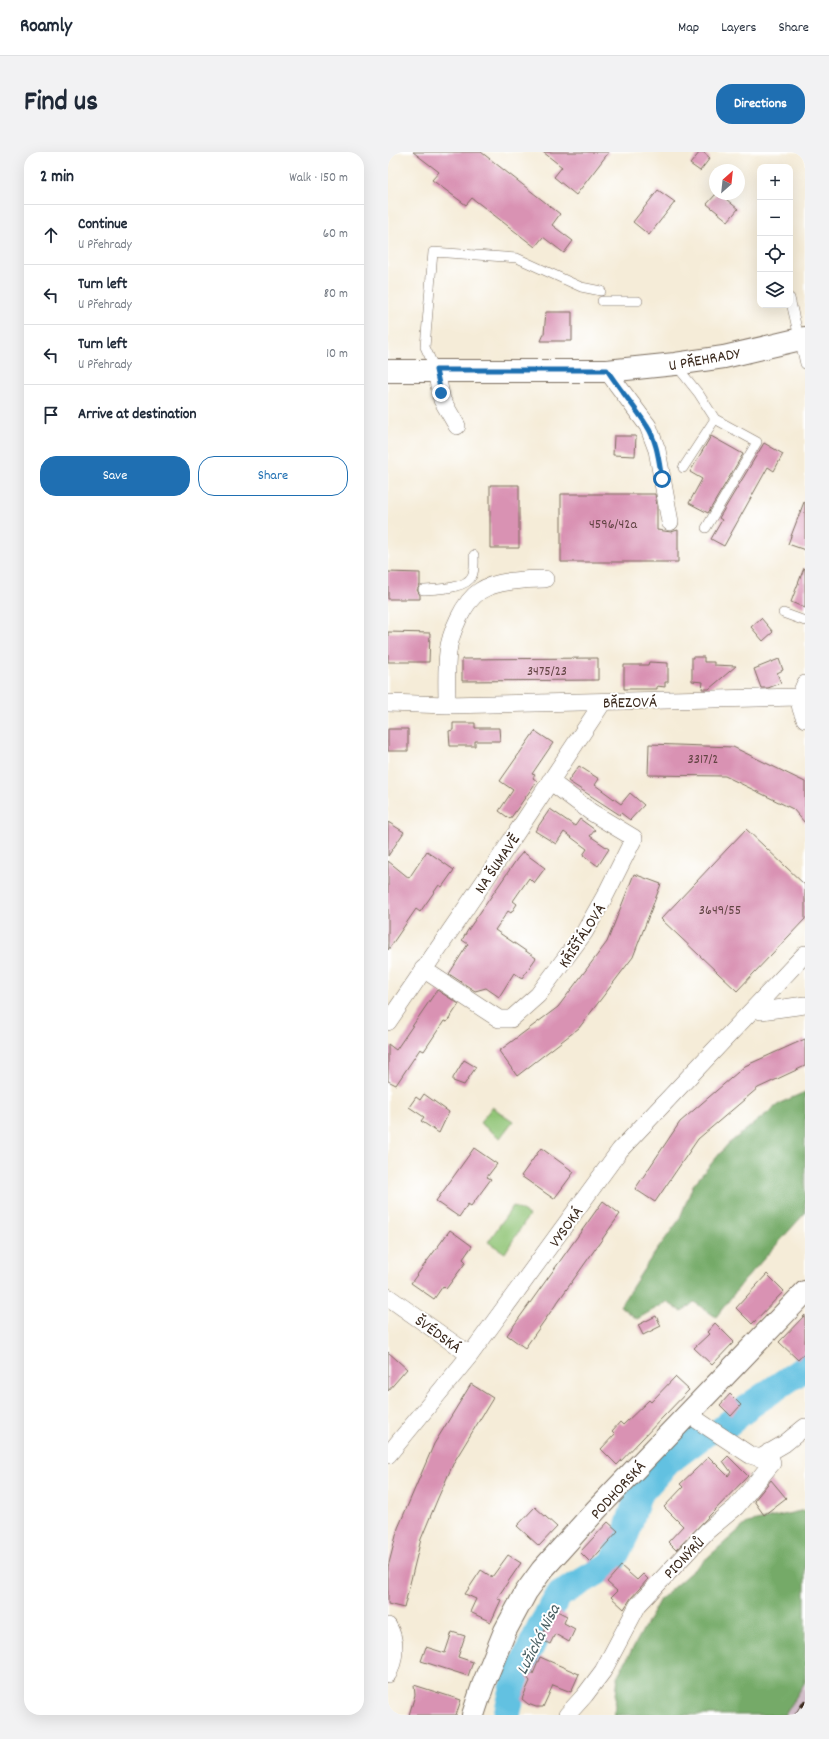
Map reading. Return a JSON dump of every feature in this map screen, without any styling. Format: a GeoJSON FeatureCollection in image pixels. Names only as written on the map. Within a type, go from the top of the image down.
{"type":"FeatureCollection","features":[{"type":"Feature","properties":{"kind":"main road","name":"U PŘEHRADY"},"geometry":{"type":"LineString","coordinates":[[388,371],[607,370],[675,364],[724,357],[802,338]]}},
{"type":"Feature","properties":{"kind":"main road","name":"PODHORSKÁ"},"geometry":{"type":"LineString","coordinates":[[473,1715],[483,1685],[505,1630],[526,1592],[542,1570],[596,1510],[805,1292]]}},
{"type":"Feature","properties":{"kind":"street"},"geometry":{"type":"LineString","coordinates":[[436,370],[442,400],[457,426]]}},
{"type":"Feature","properties":{"kind":"street"},"geometry":{"type":"LineString","coordinates":[[607,370],[648,426],[657,450],[670,522]]}},
{"type":"Feature","properties":{"kind":"street"},"geometry":{"type":"LineString","coordinates":[[447,705],[448,652],[453,629],[464,609],[480,591],[503,583],[545,578]]}},
{"type":"Feature","properties":{"kind":"street"},"geometry":{"type":"LineString","coordinates":[[802,691],[800,708],[805,719]]}},
{"type":"Feature","properties":{"kind":"street","name":"BŘEZOVÁ"},"geometry":{"type":"LineString","coordinates":[[388,703],[447,705],[603,702],[802,691]]}},
{"type":"Feature","properties":{"kind":"street","name":"NA ŠUMAVĚ"},"geometry":{"type":"LineString","coordinates":[[388,1022],[485,880],[603,702]]}},
{"type":"Feature","properties":{"kind":"street","name":"KŘIŠŤÁLOVÁ"},"geometry":{"type":"LineString","coordinates":[[424,970],[499,1018],[511,1019],[538,995],[584,933],[616,875],[634,838],[591,812],[550,781]]}},
{"type":"Feature","properties":{"kind":"street","name":"VYSOKÁ"},"geometry":{"type":"LineString","coordinates":[[388,1455],[470,1355],[620,1150],[755,1009],[805,954]]}},
{"type":"Feature","properties":{"kind":"street"},"geometry":{"type":"LineString","coordinates":[[755,1009],[761,1011],[805,1005]]}},
{"type":"Feature","properties":{"kind":"street","name":"ŠVÉDSKÁ"},"geometry":{"type":"LineString","coordinates":[[388,1297],[470,1355]]}},
{"type":"Feature","properties":{"kind":"street"},"geometry":{"type":"LineString","coordinates":[[688,1414],[750,1455],[760,1458],[784,1444],[805,1427]]}},
{"type":"Feature","properties":{"kind":"street","name":"PIONÝRŮ"},"geometry":{"type":"LineString","coordinates":[[567,1715],[585,1695],[603,1671],[638,1605],[708,1531],[736,1507],[772,1463],[769,1452]]}},
{"type":"Feature","properties":{"kind":"street"},"geometry":{"type":"LineString","coordinates":[[388,1626],[394,1642],[394,1659],[388,1674]]}},
{"type":"Feature","properties":{"kind":"lane"},"geometry":{"type":"LineString","coordinates":[[436,370],[425,347],[433,252],[516,258],[581,287],[601,291]]}},
{"type":"Feature","properties":{"kind":"lane"},"geometry":{"type":"LineString","coordinates":[[602,301],[638,300]]}},
{"type":"Feature","properties":{"kind":"lane"},"geometry":{"type":"LineString","coordinates":[[793,308],[802,338],[805,364]]}},
{"type":"Feature","properties":{"kind":"lane"},"geometry":{"type":"LineString","coordinates":[[675,364],[715,419],[757,442],[706,528]]}},
{"type":"Feature","properties":{"kind":"lane"},"geometry":{"type":"LineString","coordinates":[[683,468],[715,419]]}},
{"type":"Feature","properties":{"kind":"lane"},"geometry":{"type":"LineString","coordinates":[[423,590],[464,585],[472,577],[474,555]]}},
{"type":"Feature","properties":{"kind":"lane"},"geometry":{"type":"LineString","coordinates":[[782,613],[805,621]]}},
{"type":"Feature","properties":{"kind":"shaded area"},"geometry":{"type":"Polygon","coordinates":[[[805,1682],[805,1715],[785,1715],[789,1707],[805,1682]]]}},
{"type":"Feature","properties":{"kind":"green space"},"geometry":{"type":"Polygon","coordinates":[[[805,1092],[805,1213],[744,1281],[716,1317],[694,1302],[682,1312],[667,1302],[637,1319],[620,1306],[649,1261],[679,1220],[693,1185],[728,1144],[780,1103],[805,1092]]]}},
{"type":"Feature","properties":{"kind":"green space"},"geometry":{"type":"Polygon","coordinates":[[[492,1107],[513,1121],[500,1138],[480,1123],[492,1107]]]}},
{"type":"Feature","properties":{"kind":"green space"},"geometry":{"type":"Polygon","coordinates":[[[513,1206],[529,1215],[505,1253],[488,1242],[513,1206]]]}},
{"type":"Feature","properties":{"kind":"green space"},"geometry":{"type":"Polygon","coordinates":[[[805,1510],[805,1682],[785,1715],[614,1715],[618,1675],[660,1599],[747,1523],[805,1510]]]}},
{"type":"Feature","properties":{"kind":"building"},"geometry":{"type":"Polygon","coordinates":[[[413,152],[481,152],[560,214],[552,225],[573,241],[564,253],[543,237],[535,247],[472,198],[466,205],[432,180],[439,172],[413,152]]]}},
{"type":"Feature","properties":{"kind":"building"},"geometry":{"type":"Polygon","coordinates":[[[543,152],[609,152],[576,195],[554,177],[562,167],[543,152]]]}},
{"type":"Feature","properties":{"kind":"building"},"geometry":{"type":"Polygon","coordinates":[[[700,152],[703,152],[710,158],[700,171],[690,164],[700,152]]]}},
{"type":"Feature","properties":{"kind":"building"},"geometry":{"type":"Polygon","coordinates":[[[658,190],[675,202],[649,235],[633,222],[658,190]]]}},
{"type":"Feature","properties":{"kind":"building"},"geometry":{"type":"Polygon","coordinates":[[[711,200],[727,200],[738,209],[728,221],[707,204],[711,200]]]}},
{"type":"Feature","properties":{"kind":"building"},"geometry":{"type":"Polygon","coordinates":[[[546,312],[572,312],[572,341],[541,341],[544,334],[546,312]]]}},
{"type":"Feature","properties":{"kind":"building"},"geometry":{"type":"Polygon","coordinates":[[[614,436],[636,436],[635,456],[613,455],[614,436]]]}},
{"type":"Feature","properties":{"kind":"building"},"geometry":{"type":"Polygon","coordinates":[[[711,436],[743,454],[708,513],[689,503],[702,479],[690,472],[711,436]]]}},
{"type":"Feature","properties":{"kind":"building"},"geometry":{"type":"Polygon","coordinates":[[[764,443],[783,454],[774,471],[768,467],[724,546],[711,539],[722,520],[719,518],[764,443]]]}},
{"type":"Feature","properties":{"kind":"building"},"geometry":{"type":"Polygon","coordinates":[[[490,485],[519,485],[519,548],[490,548],[490,485]]]}},
{"type":"Feature","properties":{"kind":"building"},"geometry":{"type":"Polygon","coordinates":[[[561,494],[655,494],[657,506],[657,530],[671,532],[678,530],[678,562],[561,562],[561,494]]]}},
{"type":"Feature","properties":{"kind":"building"},"geometry":{"type":"Polygon","coordinates":[[[805,502],[805,550],[788,544],[805,502]]]}},
{"type":"Feature","properties":{"kind":"building"},"geometry":{"type":"Polygon","coordinates":[[[805,568],[805,608],[791,602],[805,568]]]}},
{"type":"Feature","properties":{"kind":"building"},"geometry":{"type":"Polygon","coordinates":[[[388,572],[420,573],[420,585],[417,590],[420,595],[420,599],[388,599],[388,572]]]}},
{"type":"Feature","properties":{"kind":"building"},"geometry":{"type":"Polygon","coordinates":[[[761,618],[773,632],[763,641],[751,627],[761,618]]]}},
{"type":"Feature","properties":{"kind":"building"},"geometry":{"type":"Polygon","coordinates":[[[388,632],[430,633],[429,662],[388,662],[388,632]]]}},
{"type":"Feature","properties":{"kind":"building"},"geometry":{"type":"Polygon","coordinates":[[[692,657],[704,657],[704,662],[714,662],[714,665],[736,666],[709,689],[702,689],[703,682],[692,681],[692,657]]]}},
{"type":"Feature","properties":{"kind":"building"},"geometry":{"type":"Polygon","coordinates":[[[598,658],[598,680],[462,681],[462,659],[598,658]]]}},
{"type":"Feature","properties":{"kind":"building"},"geometry":{"type":"Polygon","coordinates":[[[779,659],[783,670],[777,673],[781,683],[768,688],[761,688],[754,669],[779,659]]]}},
{"type":"Feature","properties":{"kind":"building"},"geometry":{"type":"Polygon","coordinates":[[[649,662],[668,663],[668,682],[665,682],[665,687],[657,686],[657,689],[624,689],[624,665],[648,665],[649,662]]]}},
{"type":"Feature","properties":{"kind":"building"},"geometry":{"type":"Polygon","coordinates":[[[453,723],[475,723],[475,728],[499,728],[500,741],[475,741],[475,746],[450,746],[449,731],[453,730],[453,723]]]}},
{"type":"Feature","properties":{"kind":"building"},"geometry":{"type":"Polygon","coordinates":[[[388,729],[408,729],[408,751],[388,751],[388,729]]]}},
{"type":"Feature","properties":{"kind":"building"},"geometry":{"type":"Polygon","coordinates":[[[535,731],[553,743],[532,774],[535,775],[533,778],[537,781],[510,819],[499,811],[513,790],[500,781],[535,731]]]}},
{"type":"Feature","properties":{"kind":"building"},"geometry":{"type":"Polygon","coordinates":[[[649,744],[733,747],[805,782],[805,823],[793,809],[725,776],[648,775],[649,744]]]}},
{"type":"Feature","properties":{"kind":"building"},"geometry":{"type":"Polygon","coordinates":[[[579,766],[599,779],[595,785],[621,804],[630,793],[644,805],[630,820],[621,813],[620,815],[568,781],[579,766]]]}},
{"type":"Feature","properties":{"kind":"building"},"geometry":{"type":"Polygon","coordinates":[[[550,809],[575,826],[580,819],[595,830],[590,836],[609,849],[598,866],[583,855],[587,849],[564,832],[556,844],[535,831],[550,809]]]}},
{"type":"Feature","properties":{"kind":"building"},"geometry":{"type":"Polygon","coordinates":[[[388,822],[404,832],[388,856],[388,822]]]}},
{"type":"Feature","properties":{"kind":"building"},"geometry":{"type":"Polygon","coordinates":[[[746,829],[805,885],[805,919],[737,991],[661,919],[746,829]]]}},
{"type":"Feature","properties":{"kind":"building"},"geometry":{"type":"Polygon","coordinates":[[[427,851],[454,870],[442,887],[439,885],[420,912],[416,909],[388,950],[388,861],[409,878],[427,851]]]}},
{"type":"Feature","properties":{"kind":"building"},"geometry":{"type":"Polygon","coordinates":[[[523,852],[545,868],[534,883],[529,878],[513,901],[517,904],[511,913],[508,911],[495,930],[536,958],[522,978],[514,973],[499,997],[486,988],[475,991],[449,974],[468,944],[462,940],[468,930],[523,852]]]}},
{"type":"Feature","properties":{"kind":"building"},"geometry":{"type":"Polygon","coordinates":[[[634,874],[661,884],[633,957],[579,1028],[517,1076],[499,1051],[558,1007],[607,942],[634,874]]]}},
{"type":"Feature","properties":{"kind":"building"},"geometry":{"type":"Polygon","coordinates":[[[437,990],[459,1004],[447,1022],[444,1021],[424,1051],[420,1049],[396,1085],[388,1081],[388,1044],[396,1050],[437,990]]]}},
{"type":"Feature","properties":{"kind":"building"},"geometry":{"type":"Polygon","coordinates":[[[805,1039],[805,1066],[758,1088],[698,1139],[655,1202],[635,1189],[680,1122],[745,1066],[805,1039]]]}},
{"type":"Feature","properties":{"kind":"building"},"geometry":{"type":"Polygon","coordinates":[[[464,1060],[476,1067],[464,1085],[453,1081],[453,1078],[464,1060]]]}},
{"type":"Feature","properties":{"kind":"building"},"geometry":{"type":"Polygon","coordinates":[[[424,1094],[449,1112],[439,1133],[421,1121],[424,1117],[409,1107],[416,1097],[420,1100],[424,1094]]]}},
{"type":"Feature","properties":{"kind":"building"},"geometry":{"type":"Polygon","coordinates":[[[474,1148],[497,1164],[487,1177],[491,1179],[471,1206],[468,1204],[459,1217],[436,1201],[474,1148]]]}},
{"type":"Feature","properties":{"kind":"building"},"geometry":{"type":"Polygon","coordinates":[[[541,1148],[574,1172],[554,1199],[521,1176],[541,1148]]]}},
{"type":"Feature","properties":{"kind":"building"},"geometry":{"type":"Polygon","coordinates":[[[603,1201],[620,1214],[525,1348],[507,1335],[603,1201]]]}},
{"type":"Feature","properties":{"kind":"building"},"geometry":{"type":"Polygon","coordinates":[[[450,1230],[472,1246],[463,1259],[466,1262],[446,1289],[443,1286],[434,1299],[411,1283],[450,1230]]]}},
{"type":"Feature","properties":{"kind":"building"},"geometry":{"type":"Polygon","coordinates":[[[767,1274],[784,1291],[752,1324],[736,1308],[767,1274]]]}},
{"type":"Feature","properties":{"kind":"building"},"geometry":{"type":"Polygon","coordinates":[[[805,1315],[805,1352],[798,1360],[779,1342],[805,1315]]]}},
{"type":"Feature","properties":{"kind":"building"},"geometry":{"type":"Polygon","coordinates":[[[656,1316],[661,1326],[643,1335],[638,1325],[656,1316]]]}},
{"type":"Feature","properties":{"kind":"building"},"geometry":{"type":"Polygon","coordinates":[[[715,1323],[734,1342],[712,1365],[694,1348],[709,1334],[707,1332],[715,1323]]]}},
{"type":"Feature","properties":{"kind":"building"},"geometry":{"type":"Polygon","coordinates":[[[388,1352],[407,1369],[388,1391],[388,1352]]]}},
{"type":"Feature","properties":{"kind":"building"},"geometry":{"type":"Polygon","coordinates":[[[675,1377],[689,1390],[617,1465],[601,1449],[615,1434],[612,1431],[620,1422],[623,1425],[649,1400],[651,1402],[675,1377]]]}},
{"type":"Feature","properties":{"kind":"building"},"geometry":{"type":"Polygon","coordinates":[[[471,1384],[493,1398],[454,1462],[438,1498],[421,1539],[404,1608],[388,1604],[388,1567],[398,1528],[434,1444],[471,1384]]]}},
{"type":"Feature","properties":{"kind":"building"},"geometry":{"type":"Polygon","coordinates":[[[730,1394],[741,1405],[731,1416],[720,1405],[730,1394]]]}},
{"type":"Feature","properties":{"kind":"building"},"geometry":{"type":"Polygon","coordinates":[[[728,1456],[748,1476],[676,1550],[668,1542],[683,1526],[664,1507],[683,1487],[680,1484],[709,1457],[728,1476],[731,1472],[723,1461],[728,1456]]]}},
{"type":"Feature","properties":{"kind":"building"},"geometry":{"type":"Polygon","coordinates":[[[771,1480],[786,1498],[764,1515],[754,1501],[771,1480]]]}},
{"type":"Feature","properties":{"kind":"building"},"geometry":{"type":"Polygon","coordinates":[[[535,1507],[557,1527],[539,1546],[517,1526],[535,1507]]]}},
{"type":"Feature","properties":{"kind":"building"},"geometry":{"type":"Polygon","coordinates":[[[608,1522],[618,1531],[590,1562],[580,1552],[608,1522]]]}},
{"type":"Feature","properties":{"kind":"building"},"geometry":{"type":"Polygon","coordinates":[[[508,1555],[521,1563],[497,1598],[501,1600],[491,1622],[470,1612],[476,1599],[465,1594],[481,1570],[492,1577],[508,1555]]]}},
{"type":"Feature","properties":{"kind":"building"},"geometry":{"type":"Polygon","coordinates":[[[621,1566],[637,1580],[643,1574],[648,1579],[631,1598],[624,1609],[611,1597],[617,1591],[607,1582],[621,1566]]]}},
{"type":"Feature","properties":{"kind":"building"},"geometry":{"type":"Polygon","coordinates":[[[555,1610],[567,1616],[564,1623],[575,1629],[569,1642],[555,1634],[550,1644],[540,1639],[555,1610]]]}},
{"type":"Feature","properties":{"kind":"building"},"geometry":{"type":"Polygon","coordinates":[[[452,1632],[465,1636],[458,1657],[473,1662],[468,1676],[421,1661],[426,1647],[445,1653],[452,1632]]]}},
{"type":"Feature","properties":{"kind":"building"},"geometry":{"type":"Polygon","coordinates":[[[540,1657],[579,1674],[571,1692],[553,1685],[543,1707],[536,1707],[528,1704],[522,1699],[530,1681],[526,1676],[533,1674],[540,1657]]]}},
{"type":"Feature","properties":{"kind":"building"},"geometry":{"type":"Polygon","coordinates":[[[414,1685],[461,1700],[456,1715],[409,1715],[415,1695],[414,1685]]]}},
{"type":"Feature","properties":{"kind":"waterway","name":"Lužická Nisa"},"geometry":{"type":"LineString","coordinates":[[722,1429],[752,1404],[805,1368]]}},
{"type":"Feature","properties":{"kind":"waterway","name":"Lužická Nisa"},"geometry":{"type":"LineString","coordinates":[[507,1715],[515,1680],[541,1626],[559,1595],[611,1564],[626,1534],[638,1495],[669,1461],[705,1434]]}},
{"type":"Feature","properties":{"kind":"railway"},"geometry":{"type":"LineString","coordinates":[[797,1715],[805,1702]]}},
{"type":"Feature","properties":{"kind":"route"},"geometry":{"type":"LineString","coordinates":[[441,393],[436,370],[607,370],[648,426],[657,450],[662,479]]}}]}
